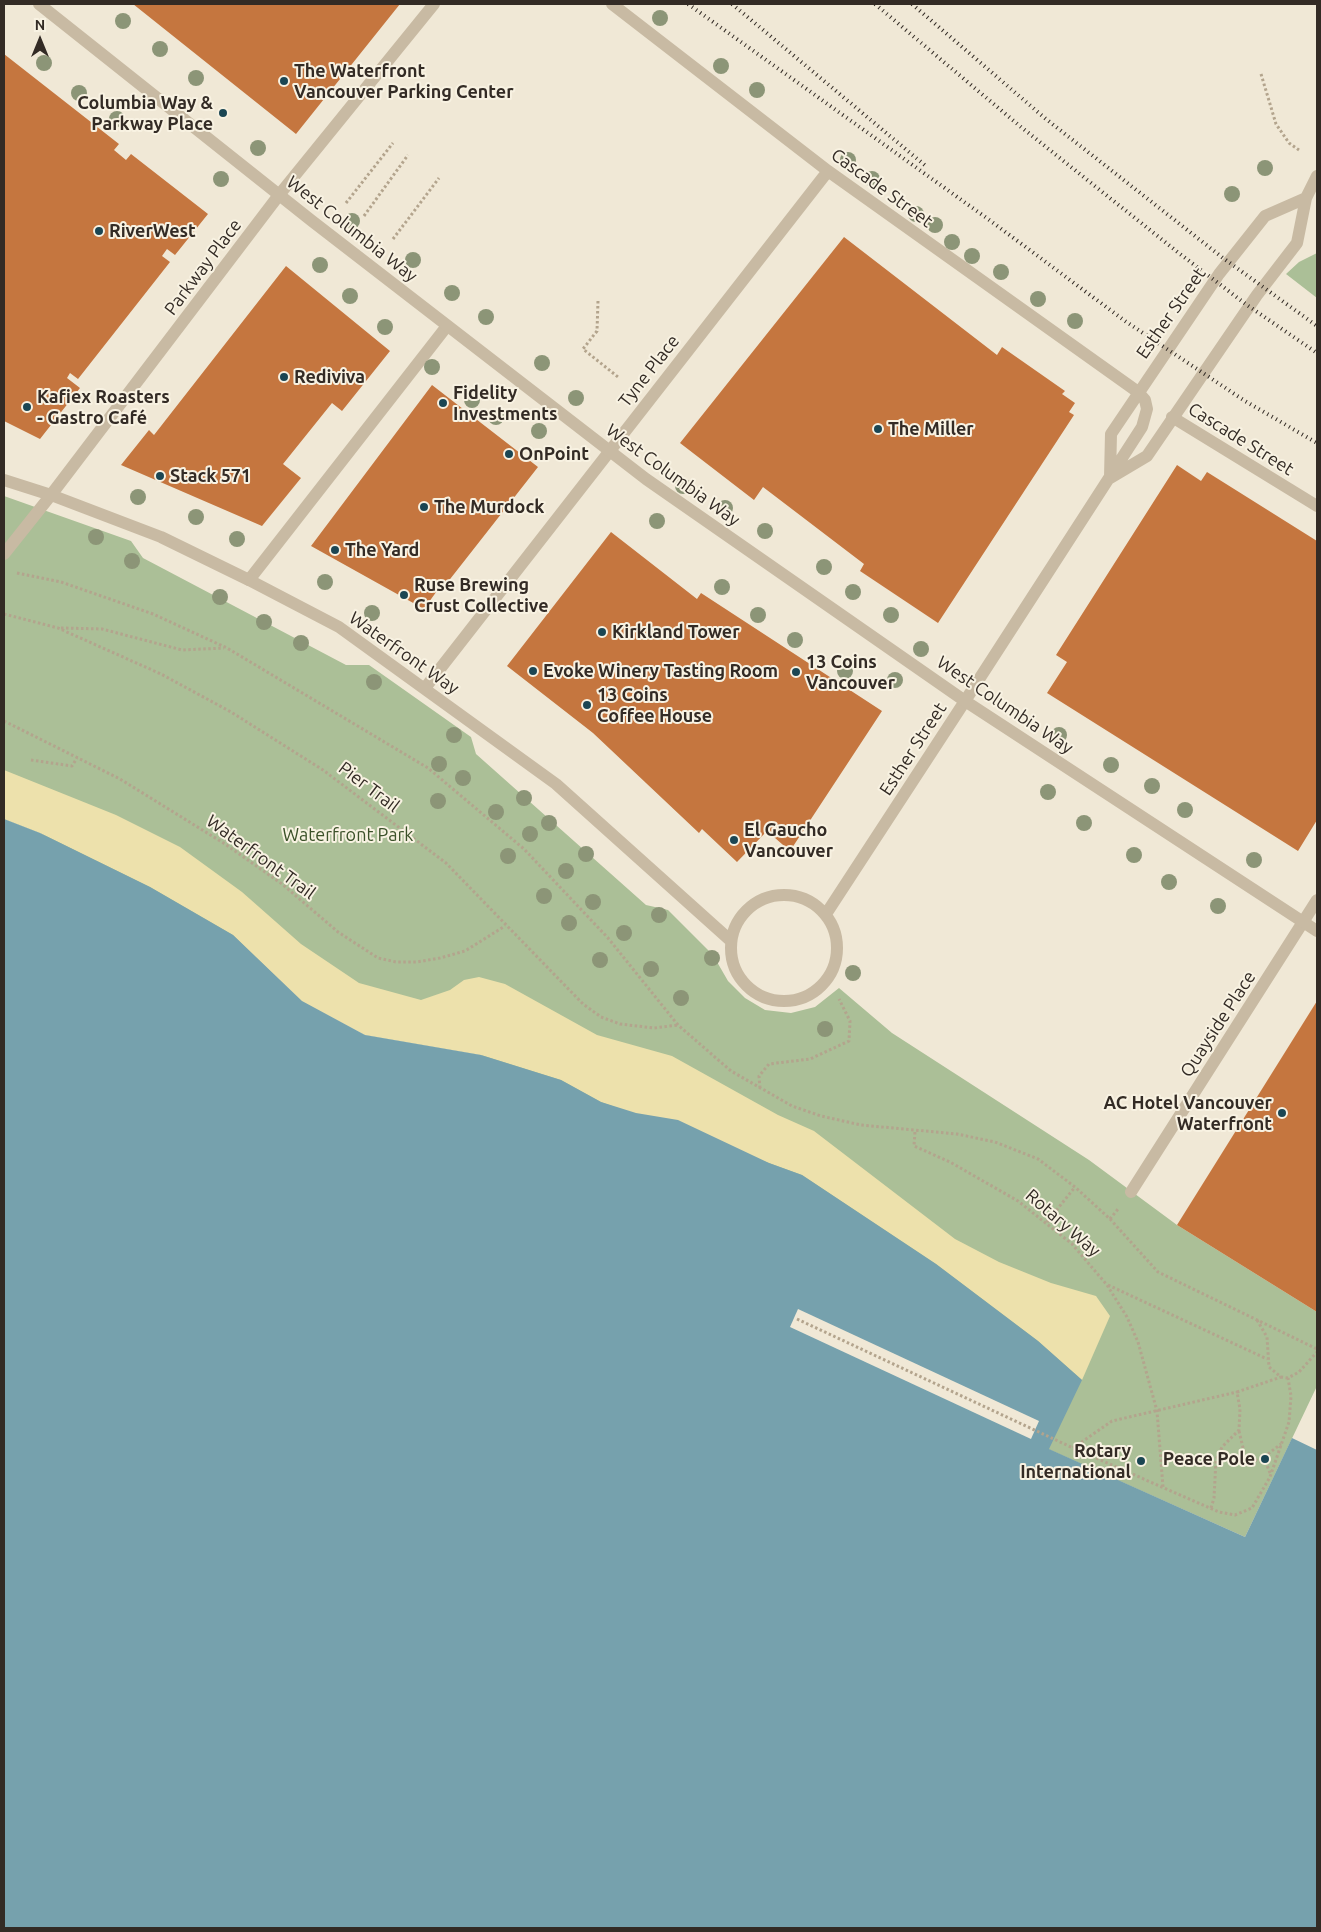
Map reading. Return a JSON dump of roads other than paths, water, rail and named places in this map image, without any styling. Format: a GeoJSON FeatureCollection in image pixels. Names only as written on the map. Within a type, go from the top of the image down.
{"type":"FeatureCollection","features":[{"type":"Feature","properties":{"kind":"street","name":"West Columbia Way"},"geometry":{"type":"LineString","coordinates":[[39,4],[279,195],[608,452],[965,701],[1317,932]]}},
{"type":"Feature","properties":{"kind":"street","name":"Parkway Place"},"geometry":{"type":"LineString","coordinates":[[4,554],[279,195],[434,4]]}},
{"type":"Feature","properties":{"kind":"street","name":"Cascade Street"},"geometry":{"type":"LineString","coordinates":[[612,4],[828,171],[1138,392]]}},
{"type":"Feature","properties":{"kind":"street","name":"Tyne Place"},"geometry":{"type":"LineString","coordinates":[[425,688],[828,171]]}},
{"type":"Feature","properties":{"kind":"street","name":"Esther Street"},"geometry":{"type":"LineString","coordinates":[[826,914],[1110,478],[1147,456],[1256,295],[1297,242],[1306,198],[1317,176]]}},
{"type":"Feature","properties":{"kind":"street","name":"Esther Street"},"geometry":{"type":"LineString","coordinates":[[1110,478],[1111,434],[1219,274],[1265,216],[1306,198]]}},
{"type":"Feature","properties":{"kind":"street"},"geometry":{"type":"LineString","coordinates":[[1306,198],[1317,206]]}},
{"type":"Feature","properties":{"kind":"street"},"geometry":{"type":"LineString","coordinates":[[250,580],[447,326]]}},
{"type":"Feature","properties":{"kind":"street"},"geometry":{"type":"LineString","coordinates":[[1110,478],[1145,418],[1147,409],[1145,400],[1138,392]]}},
{"type":"Feature","properties":{"kind":"street","name":"Cascade Street"},"geometry":{"type":"LineString","coordinates":[[1172,417],[1317,506]]}},
{"type":"Feature","properties":{"kind":"street","name":"Waterfront Way"},"geometry":{"type":"LineString","coordinates":[[4,480],[51,495],[161,537],[250,580],[339,628],[556,784],[731,941]]}},
{"type":"Feature","properties":{"kind":"street"},"geometry":{"type":"LineString","coordinates":[[778,895],[796,896],[812,902],[826,914],[834,928],[838,945],[836,963],[828,979],[816,991],[801,999],[784,1002],[766,998],[751,990],[735,968],[732,959],[731,941],[736,924],[746,910],[761,900],[778,895]]}},
{"type":"Feature","properties":{"kind":"street","name":"Quayside Place"},"geometry":{"type":"LineString","coordinates":[[1131,1192],[1317,900]]}},
{"type":"Feature","properties":{"kind":"water"},"geometry":{"type":"Polygon","coordinates":[[[4,819],[40,833],[150,887],[233,935],[302,1001],[365,1035],[481,1055],[561,1080],[601,1102],[636,1113],[678,1120],[769,1163],[802,1175],[936,1264],[1038,1341],[1082,1380],[1049,1449],[1245,1537],[1292,1438],[1317,1450],[1317,1928],[4,1928],[4,819]]]}},
{"type":"Feature","properties":{"kind":"railway"},"geometry":{"type":"LineString","coordinates":[[688,4],[988,219],[1125,321],[1245,401],[1317,443]]}},
{"type":"Feature","properties":{"kind":"railway"},"geometry":{"type":"LineString","coordinates":[[732,4],[927,167]]}},
{"type":"Feature","properties":{"kind":"railway"},"geometry":{"type":"LineString","coordinates":[[875,4],[1021,127],[1180,254],[1247,305],[1317,353]]}},
{"type":"Feature","properties":{"kind":"railway"},"geometry":{"type":"LineString","coordinates":[[912,4],[1046,119],[1223,258],[1317,326]]}},
{"type":"Feature","properties":{"kind":"place","name":"The Waterfront Vancouver Parking Center"},"geometry":{"type":"Point","coordinates":[284,81]}},
{"type":"Feature","properties":{"kind":"place","name":"Columbia Way & Parkway Place"},"geometry":{"type":"Point","coordinates":[223,113]}},
{"type":"Feature","properties":{"kind":"place","name":"RiverWest"},"geometry":{"type":"Point","coordinates":[99,231]}},
{"type":"Feature","properties":{"kind":"place","name":"Rediviva"},"geometry":{"type":"Point","coordinates":[284,377]}},
{"type":"Feature","properties":{"kind":"place","name":"Fidelity Investments"},"geometry":{"type":"Point","coordinates":[443,403]}},
{"type":"Feature","properties":{"kind":"place","name":"Kafiex Roasters - Gastro Café"},"geometry":{"type":"Point","coordinates":[27,407]}},
{"type":"Feature","properties":{"kind":"place","name":"The Miller"},"geometry":{"type":"Point","coordinates":[878,429]}},
{"type":"Feature","properties":{"kind":"place","name":"OnPoint"},"geometry":{"type":"Point","coordinates":[509,454]}},
{"type":"Feature","properties":{"kind":"place","name":"Stack 571"},"geometry":{"type":"Point","coordinates":[160,476]}},
{"type":"Feature","properties":{"kind":"place","name":"The Murdock"},"geometry":{"type":"Point","coordinates":[424,507]}},
{"type":"Feature","properties":{"kind":"place","name":"The Yard"},"geometry":{"type":"Point","coordinates":[335,550]}},
{"type":"Feature","properties":{"kind":"place","name":"Ruse Brewing Crust Collective"},"geometry":{"type":"Point","coordinates":[404,595]}},
{"type":"Feature","properties":{"kind":"place","name":"Kirkland Tower"},"geometry":{"type":"Point","coordinates":[602,632]}},
{"type":"Feature","properties":{"kind":"place","name":"Evoke Winery Tasting Room"},"geometry":{"type":"Point","coordinates":[533,671]}},
{"type":"Feature","properties":{"kind":"place","name":"13 Coins Vancouver"},"geometry":{"type":"Point","coordinates":[796,672]}},
{"type":"Feature","properties":{"kind":"place","name":"13 Coins Coffee House"},"geometry":{"type":"Point","coordinates":[587,705]}},
{"type":"Feature","properties":{"kind":"place","name":"El Gaucho Vancouver"},"geometry":{"type":"Point","coordinates":[734,840]}},
{"type":"Feature","properties":{"kind":"place","name":"AC Hotel Vancouver Waterfront"},"geometry":{"type":"Point","coordinates":[1282,1113]}},
{"type":"Feature","properties":{"kind":"place","name":"Peace Pole"},"geometry":{"type":"Point","coordinates":[1265,1459]}},
{"type":"Feature","properties":{"kind":"place","name":"Rotary International"},"geometry":{"type":"Point","coordinates":[1141,1461]}},
{"type":"Feature","properties":{"kind":"park label","name":"Waterfront Park"},"geometry":{"type":"Point","coordinates":[348,835]}}]}
